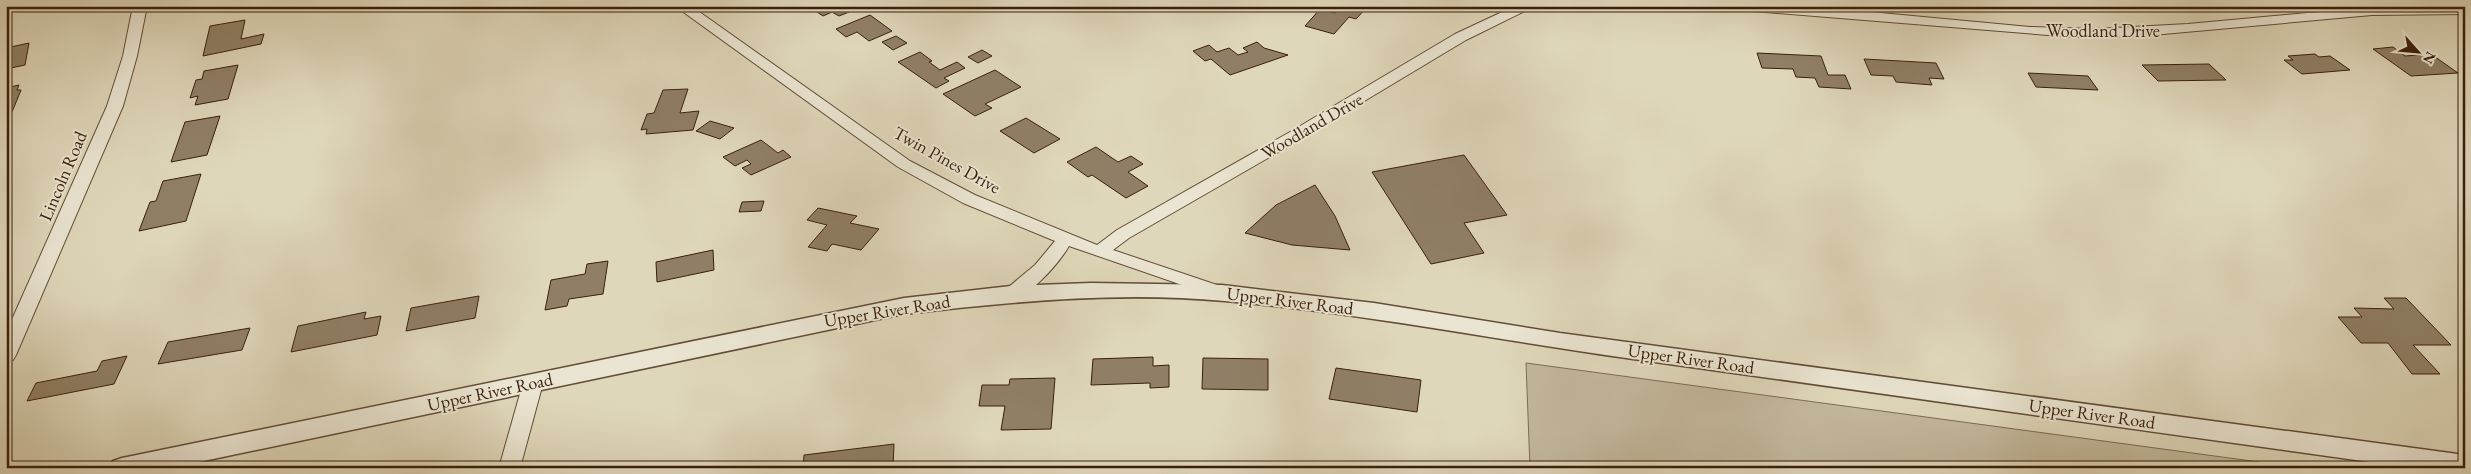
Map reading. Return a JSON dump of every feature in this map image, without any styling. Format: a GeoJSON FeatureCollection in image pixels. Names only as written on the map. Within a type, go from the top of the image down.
{"type":"FeatureCollection","features":[{"type":"Feature","properties":{"kind":"street","name":"Lincoln Road"},"geometry":{"type":"LineString","coordinates":[[6,356],[115,106],[130,56],[140,6]]}},
{"type":"Feature","properties":{"kind":"street","name":"Twin Pines Drive"},"geometry":{"type":"LineString","coordinates":[[682,6],[904,164],[969,199],[1099,252],[1222,293]]}},
{"type":"Feature","properties":{"kind":"street","name":"Woodland Drive"},"geometry":{"type":"LineString","coordinates":[[1099,252],[1123,234],[1318,123],[1475,30],[1504,15],[1528,6]]}},
{"type":"Feature","properties":{"kind":"street","name":"Woodland Drive"},"geometry":{"type":"LineString","coordinates":[[1740,6],[1920,13],[2035,32],[2093,33],[2162,31],[2392,10],[2465,10]]}},
{"type":"Feature","properties":{"kind":"street"},"geometry":{"type":"LineString","coordinates":[[1011,294],[1052,260],[1065,239]]}},
{"type":"Feature","properties":{"kind":"street","name":"Upper River Road"},"geometry":{"type":"LineString","coordinates":[[122,468],[904,306],[1011,294],[1091,290],[1222,293],[1374,311],[1560,341],[2465,465]]}},
{"type":"Feature","properties":{"kind":"street"},"geometry":{"type":"LineString","coordinates":[[509,468],[533,383]]}},
{"type":"Feature","properties":{"kind":"shaded area"},"geometry":{"type":"Polygon","coordinates":[[[1526,363],[2259,462],[2262,468],[1530,468],[1526,363]]]}},
{"type":"Feature","properties":{"kind":"building"},"geometry":{"type":"Polygon","coordinates":[[[808,6],[839,6],[849,12],[839,16],[832,12],[823,16],[808,6]]]}},
{"type":"Feature","properties":{"kind":"building"},"geometry":{"type":"Polygon","coordinates":[[[1341,6],[1368,6],[1356,19],[1349,17],[1334,34],[1305,26],[1320,9],[1335,13],[1341,6]]]}},
{"type":"Feature","properties":{"kind":"building"},"geometry":{"type":"Polygon","coordinates":[[[870,15],[892,31],[869,41],[857,32],[846,37],[836,29],[870,15]]]}},
{"type":"Feature","properties":{"kind":"building"},"geometry":{"type":"Polygon","coordinates":[[[245,20],[241,39],[264,34],[261,44],[203,56],[210,26],[245,20]]]}},
{"type":"Feature","properties":{"kind":"building"},"geometry":{"type":"Polygon","coordinates":[[[896,36],[907,43],[893,50],[882,42],[896,36]]]}},
{"type":"Feature","properties":{"kind":"building"},"geometry":{"type":"Polygon","coordinates":[[[1257,42],[1264,48],[1288,55],[1230,75],[1211,59],[1205,61],[1193,51],[1209,45],[1217,52],[1229,48],[1238,55],[1248,52],[1243,48],[1257,42]]]}},
{"type":"Feature","properties":{"kind":"building"},"geometry":{"type":"Polygon","coordinates":[[[29,43],[25,65],[6,69],[6,48],[29,43]]]}},
{"type":"Feature","properties":{"kind":"building"},"geometry":{"type":"Polygon","coordinates":[[[2393,47],[2405,56],[2431,54],[2458,73],[2411,76],[2373,49],[2393,47]]]}},
{"type":"Feature","properties":{"kind":"building"},"geometry":{"type":"Polygon","coordinates":[[[982,50],[992,56],[978,63],[968,57],[982,50]]]}},
{"type":"Feature","properties":{"kind":"building"},"geometry":{"type":"Polygon","coordinates":[[[920,52],[940,70],[957,62],[965,68],[944,78],[949,81],[936,88],[898,62],[920,52]]]}},
{"type":"Feature","properties":{"kind":"building"},"geometry":{"type":"Polygon","coordinates":[[[1757,53],[1821,56],[1828,75],[1845,75],[1851,89],[1819,87],[1815,78],[1796,77],[1793,69],[1762,68],[1757,53]]]}},
{"type":"Feature","properties":{"kind":"building"},"geometry":{"type":"Polygon","coordinates":[[[2315,54],[2319,57],[2330,56],[2350,70],[2302,74],[2284,60],[2293,60],[2288,56],[2315,54]]]}},
{"type":"Feature","properties":{"kind":"building"},"geometry":{"type":"Polygon","coordinates":[[[1864,59],[1936,63],[1944,79],[1929,78],[1932,85],[1896,82],[1893,76],[1871,75],[1864,59]]]}},
{"type":"Feature","properties":{"kind":"building"},"geometry":{"type":"Polygon","coordinates":[[[2209,64],[2226,80],[2158,81],[2142,65],[2209,64]]]}},
{"type":"Feature","properties":{"kind":"building"},"geometry":{"type":"Polygon","coordinates":[[[238,65],[228,99],[195,105],[198,96],[190,98],[196,80],[202,79],[204,71],[238,65]]]}},
{"type":"Feature","properties":{"kind":"building"},"geometry":{"type":"Polygon","coordinates":[[[995,70],[1021,87],[985,104],[992,108],[975,116],[943,94],[995,70]]]}},
{"type":"Feature","properties":{"kind":"building"},"geometry":{"type":"Polygon","coordinates":[[[2028,73],[2088,76],[2098,90],[2036,87],[2028,73]]]}},
{"type":"Feature","properties":{"kind":"building"},"geometry":{"type":"Polygon","coordinates":[[[19,85],[17,90],[21,90],[12,112],[8,113],[6,118],[6,88],[19,85]]]}},
{"type":"Feature","properties":{"kind":"building"},"geometry":{"type":"Polygon","coordinates":[[[688,89],[680,113],[699,111],[693,130],[646,134],[647,129],[641,130],[647,114],[654,113],[663,90],[688,89]]]}},
{"type":"Feature","properties":{"kind":"building"},"geometry":{"type":"Polygon","coordinates":[[[220,116],[207,155],[171,162],[185,122],[220,116]]]}},
{"type":"Feature","properties":{"kind":"building"},"geometry":{"type":"Polygon","coordinates":[[[1026,118],[1060,139],[1034,153],[1000,131],[1026,118]]]}},
{"type":"Feature","properties":{"kind":"building"},"geometry":{"type":"Polygon","coordinates":[[[710,121],[734,128],[720,139],[696,131],[710,121]]]}},
{"type":"Feature","properties":{"kind":"building"},"geometry":{"type":"Polygon","coordinates":[[[761,140],[778,153],[783,150],[791,157],[751,175],[742,168],[751,164],[747,160],[735,166],[723,157],[761,140]]]}},
{"type":"Feature","properties":{"kind":"building"},"geometry":{"type":"Polygon","coordinates":[[[1096,147],[1118,162],[1131,156],[1143,164],[1128,172],[1148,186],[1126,198],[1092,175],[1088,177],[1067,162],[1096,147]]]}},
{"type":"Feature","properties":{"kind":"building"},"geometry":{"type":"Polygon","coordinates":[[[1464,155],[1507,215],[1464,223],[1484,253],[1431,264],[1372,172],[1464,155]]]}},
{"type":"Feature","properties":{"kind":"building"},"geometry":{"type":"Polygon","coordinates":[[[201,174],[186,221],[139,231],[150,202],[156,201],[163,181],[201,174]]]}},
{"type":"Feature","properties":{"kind":"building"},"geometry":{"type":"Polygon","coordinates":[[[1315,185],[1335,216],[1350,250],[1292,245],[1245,233],[1276,205],[1315,185]]]}},
{"type":"Feature","properties":{"kind":"building"},"geometry":{"type":"Polygon","coordinates":[[[764,201],[761,211],[739,212],[742,202],[764,201]]]}},
{"type":"Feature","properties":{"kind":"building"},"geometry":{"type":"Polygon","coordinates":[[[818,208],[857,216],[850,223],[879,229],[861,250],[832,244],[827,251],[808,247],[827,225],[807,220],[818,208]]]}},
{"type":"Feature","properties":{"kind":"building"},"geometry":{"type":"Polygon","coordinates":[[[713,250],[714,270],[657,282],[656,262],[713,250]]]}},
{"type":"Feature","properties":{"kind":"building"},"geometry":{"type":"Polygon","coordinates":[[[608,261],[603,294],[569,299],[567,306],[545,310],[551,280],[585,274],[587,264],[608,261]]]}},
{"type":"Feature","properties":{"kind":"building"},"geometry":{"type":"Polygon","coordinates":[[[479,296],[475,318],[406,331],[411,308],[479,296]]]}},
{"type":"Feature","properties":{"kind":"building"},"geometry":{"type":"Polygon","coordinates":[[[2384,298],[2406,298],[2451,345],[2413,345],[2440,374],[2412,374],[2388,343],[2361,343],[2338,317],[2362,317],[2354,308],[2394,309],[2384,298]]]}},
{"type":"Feature","properties":{"kind":"building"},"geometry":{"type":"Polygon","coordinates":[[[366,312],[364,319],[381,316],[377,335],[291,352],[298,326],[366,312]]]}},
{"type":"Feature","properties":{"kind":"building"},"geometry":{"type":"Polygon","coordinates":[[[250,328],[242,350],[158,364],[168,342],[250,328]]]}},
{"type":"Feature","properties":{"kind":"building"},"geometry":{"type":"Polygon","coordinates":[[[127,356],[114,384],[27,401],[36,383],[97,371],[102,361],[127,356]]]}},
{"type":"Feature","properties":{"kind":"building"},"geometry":{"type":"Polygon","coordinates":[[[1153,357],[1153,366],[1169,365],[1169,387],[1150,388],[1150,383],[1091,385],[1093,359],[1153,357]]]}},
{"type":"Feature","properties":{"kind":"building"},"geometry":{"type":"Polygon","coordinates":[[[1203,358],[1268,359],[1268,390],[1202,389],[1203,358]]]}},
{"type":"Feature","properties":{"kind":"building"},"geometry":{"type":"Polygon","coordinates":[[[1336,368],[1421,380],[1417,412],[1329,399],[1336,368]]]}},
{"type":"Feature","properties":{"kind":"building"},"geometry":{"type":"Polygon","coordinates":[[[1055,378],[1051,429],[1001,430],[1005,406],[979,406],[982,385],[1009,385],[1010,379],[1055,378]]]}},
{"type":"Feature","properties":{"kind":"building"},"geometry":{"type":"Polygon","coordinates":[[[894,444],[893,468],[803,468],[804,455],[894,444]]]}}]}
